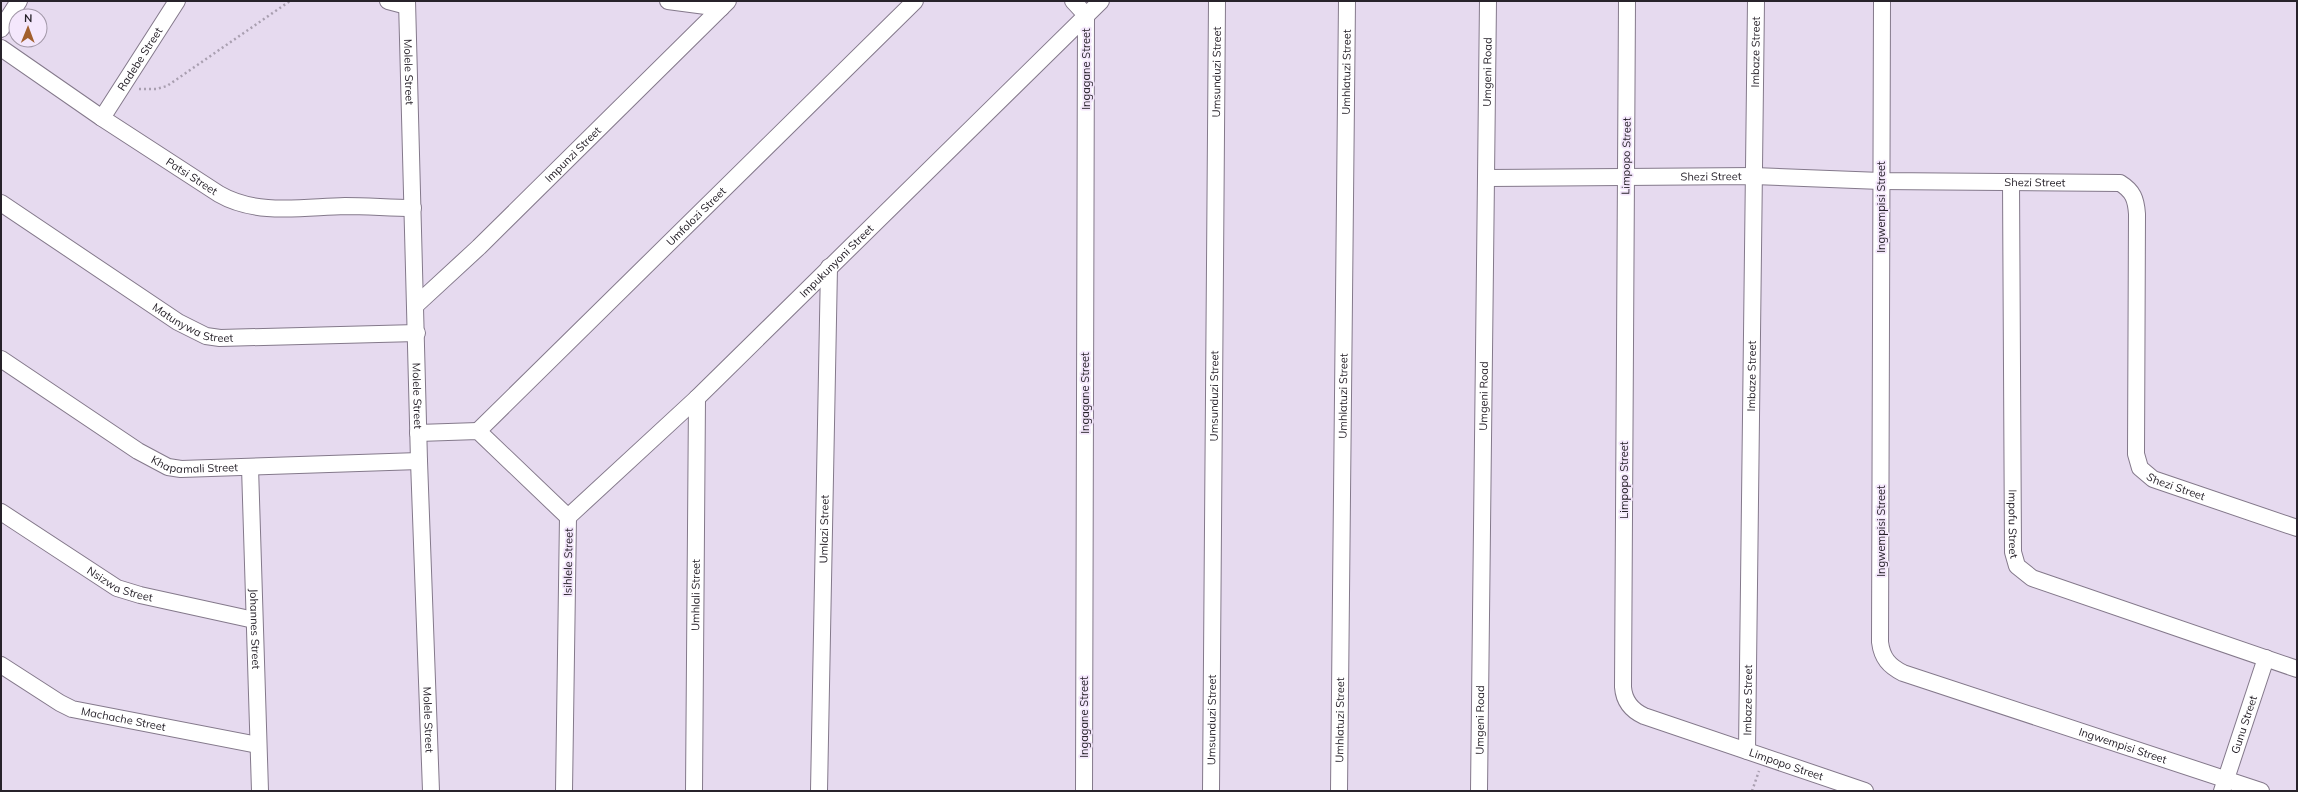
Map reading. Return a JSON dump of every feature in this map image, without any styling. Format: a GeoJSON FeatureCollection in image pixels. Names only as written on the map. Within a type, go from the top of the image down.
{"type":"FeatureCollection","features":[{"type":"Feature","properties":{"kind":"street"},"geometry":{"type":"LineString","coordinates":[[1,29],[19,1]]}},
{"type":"Feature","properties":{"kind":"street","name":"Radebe Street"},"geometry":{"type":"LineString","coordinates":[[102,118],[177,1]]}},
{"type":"Feature","properties":{"kind":"street"},"geometry":{"type":"LineString","coordinates":[[388,1],[407,4]]}},
{"type":"Feature","properties":{"kind":"street"},"geometry":{"type":"LineString","coordinates":[[668,1],[724,5]]}},
{"type":"Feature","properties":{"kind":"street","name":"Umfolozi Street"},"geometry":{"type":"LineString","coordinates":[[478,431],[915,1]]}},
{"type":"Feature","properties":{"kind":"street","name":"Ingagane Street"},"geometry":{"type":"LineString","coordinates":[[1073,1],[1086,15],[1084,791]]}},
{"type":"Feature","properties":{"kind":"street","name":"Impukunyoni Street"},"geometry":{"type":"LineString","coordinates":[[568,517],[697,398],[1101,1]]}},
{"type":"Feature","properties":{"kind":"street","name":"Umsunduzi Street"},"geometry":{"type":"LineString","coordinates":[[1211,791],[1217,1]]}},
{"type":"Feature","properties":{"kind":"street","name":"Umhlatuzi Street"},"geometry":{"type":"LineString","coordinates":[[1339,791],[1347,1]]}},
{"type":"Feature","properties":{"kind":"street","name":"Umgeni Road"},"geometry":{"type":"LineString","coordinates":[[1479,791],[1488,1]]}},
{"type":"Feature","properties":{"kind":"street","name":"Limpopo Street"},"geometry":{"type":"LineString","coordinates":[[1627,1],[1623,692],[1628,704],[1639,714],[1865,791]]}},
{"type":"Feature","properties":{"kind":"street","name":"Imbaze Street"},"geometry":{"type":"LineString","coordinates":[[1747,751],[1756,1]]}},
{"type":"Feature","properties":{"kind":"street","name":"Ingwempisi Street"},"geometry":{"type":"LineString","coordinates":[[1882,1],[1880,642],[1882,655],[1890,665],[1903,673],[2224,785],[2261,791]]}},
{"type":"Feature","properties":{"kind":"street","name":"Molele Street"},"geometry":{"type":"LineString","coordinates":[[407,4],[417,333],[418,433],[431,791]]}},
{"type":"Feature","properties":{"kind":"street","name":"Impunzi Street"},"geometry":{"type":"LineString","coordinates":[[415,306],[479,247],[724,5]]}},
{"type":"Feature","properties":{"kind":"street","name":"Patsi Street"},"geometry":{"type":"LineString","coordinates":[[1,48],[102,118],[219,194],[252,207],[348,206],[413,208]]}},
{"type":"Feature","properties":{"kind":"street","name":"Shezi Street"},"geometry":{"type":"LineString","coordinates":[[1487,178],[1754,176],[1881,181],[2120,183],[2129,189],[2134,196],[2137,214],[2136,454],[2140,468],[2153,479],[2297,528]]}},
{"type":"Feature","properties":{"kind":"street","name":"Impofu Street"},"geometry":{"type":"LineString","coordinates":[[2011,182],[2013,552],[2017,566],[2032,578],[2297,668]]}},
{"type":"Feature","properties":{"kind":"street","name":"Matunywa Street"},"geometry":{"type":"LineString","coordinates":[[1,203],[178,322],[206,336],[220,338],[417,333]]}},
{"type":"Feature","properties":{"kind":"street","name":"Umlazi Street"},"geometry":{"type":"LineString","coordinates":[[819,791],[829,267]]}},
{"type":"Feature","properties":{"kind":"street","name":"Khapamali Street"},"geometry":{"type":"LineString","coordinates":[[1,359],[138,451],[168,467],[181,469],[419,461]]}},
{"type":"Feature","properties":{"kind":"street","name":"Umhlali Street"},"geometry":{"type":"LineString","coordinates":[[694,791],[697,398]]}},
{"type":"Feature","properties":{"kind":"street"},"geometry":{"type":"LineString","coordinates":[[418,433],[478,431]]}},
{"type":"Feature","properties":{"kind":"street","name":"Isihlele Street"},"geometry":{"type":"LineString","coordinates":[[478,431],[568,517],[564,791]]}},
{"type":"Feature","properties":{"kind":"street","name":"Johannes Street"},"geometry":{"type":"LineString","coordinates":[[250,467],[260,791]]}},
{"type":"Feature","properties":{"kind":"street","name":"Nsizwa Street"},"geometry":{"type":"LineString","coordinates":[[1,512],[117,588],[140,595],[254,620]]}},
{"type":"Feature","properties":{"kind":"street","name":"Gunu Street"},"geometry":{"type":"LineString","coordinates":[[2224,785],[2266,658]]}},
{"type":"Feature","properties":{"kind":"street","name":"Machache Street"},"geometry":{"type":"LineString","coordinates":[[1,665],[60,703],[72,709],[258,745]]}},
{"type":"Feature","properties":{"kind":"path"},"geometry":{"type":"LineString","coordinates":[[121,89],[156,89],[167,86],[290,1]]}},
{"type":"Feature","properties":{"kind":"path"},"geometry":{"type":"LineString","coordinates":[[1752,791],[1764,757]]}}]}
